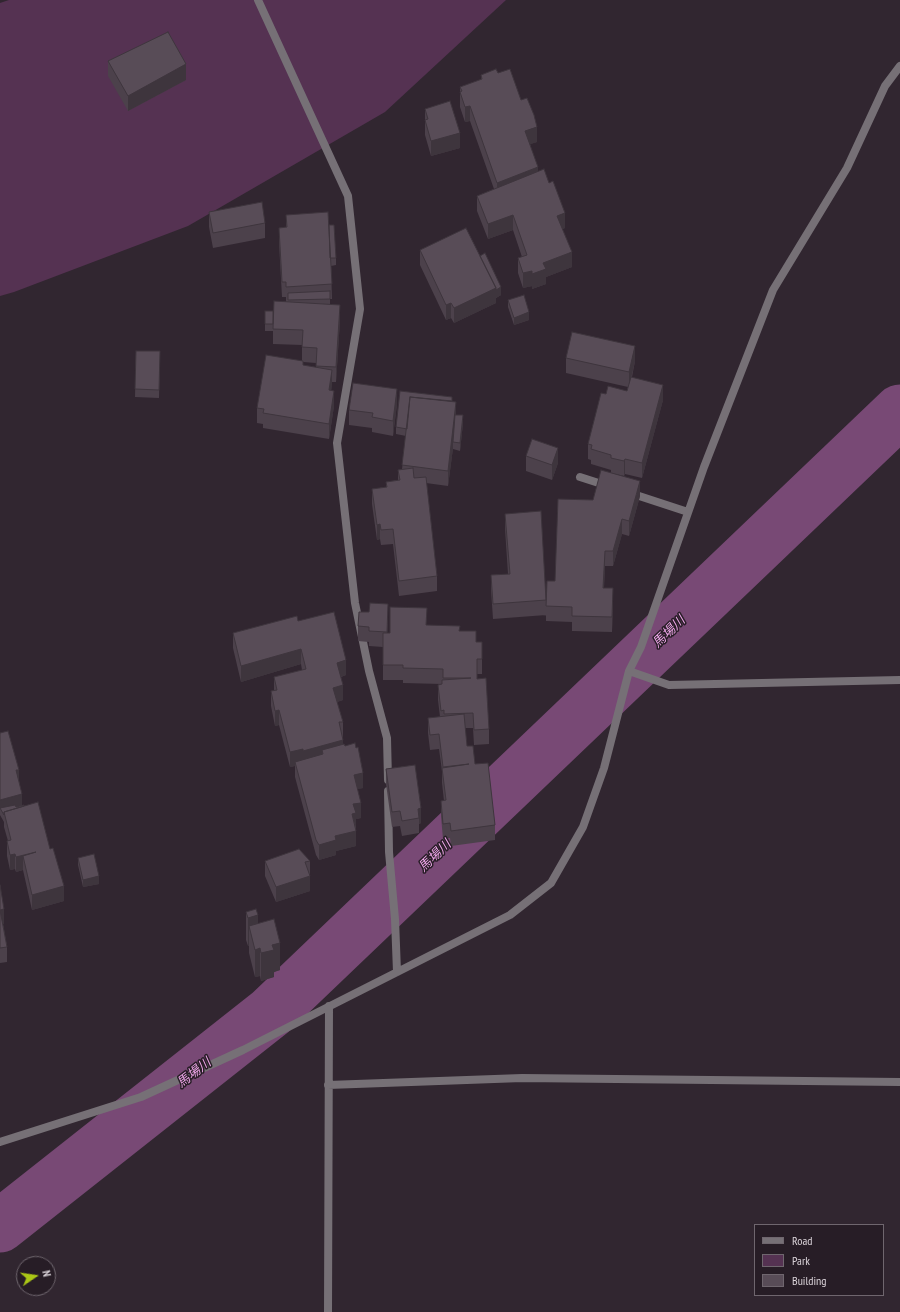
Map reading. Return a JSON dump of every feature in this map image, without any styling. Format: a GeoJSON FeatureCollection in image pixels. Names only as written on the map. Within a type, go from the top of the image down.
{"type":"FeatureCollection","features":[{"type":"Feature","properties":{"kind":"street"},"geometry":{"type":"LineString","coordinates":[[258,0],[348,196],[360,309],[337,443],[355,604],[369,671],[387,738],[388,852],[396,919],[397,972]]}},
{"type":"Feature","properties":{"kind":"street"},"geometry":{"type":"LineString","coordinates":[[0,1142],[141,1097],[243,1050],[510,915],[551,883],[583,827],[604,768],[628,670],[641,646],[688,512],[773,290],[847,168],[885,86],[900,66]]}},
{"type":"Feature","properties":{"kind":"street"},"geometry":{"type":"LineString","coordinates":[[580,477],[688,512]]}},
{"type":"Feature","properties":{"kind":"street"},"geometry":{"type":"LineString","coordinates":[[628,670],[669,684],[900,680]]}},
{"type":"Feature","properties":{"kind":"street"},"geometry":{"type":"LineString","coordinates":[[328,1006],[328,1312]]}},
{"type":"Feature","properties":{"kind":"street"},"geometry":{"type":"LineString","coordinates":[[328,1085],[522,1078],[900,1082]]}},
{"type":"Feature","properties":{"kind":"green space"},"geometry":{"type":"Polygon","coordinates":[[[9,0],[506,0],[385,112],[188,226],[0,296],[0,3],[9,0]]]}},
{"type":"Feature","properties":{"kind":"building"},"geometry":{"type":"Polygon","coordinates":[[[168,32],[186,64],[128,96],[108,61],[168,32]]]}},
{"type":"Feature","properties":{"kind":"building"},"geometry":{"type":"Polygon","coordinates":[[[496,69],[498,73],[510,69],[521,100],[527,98],[537,127],[525,131],[538,167],[497,183],[470,106],[465,107],[460,92],[462,91],[460,87],[482,79],[481,75],[496,69]]]}},
{"type":"Feature","properties":{"kind":"building"},"geometry":{"type":"Polygon","coordinates":[[[450,101],[460,133],[431,141],[425,120],[428,119],[425,109],[450,101]]]}},
{"type":"Feature","properties":{"kind":"building"},"geometry":{"type":"Polygon","coordinates":[[[544,169],[549,183],[553,181],[565,213],[557,216],[572,252],[543,263],[546,269],[532,274],[532,271],[523,273],[518,258],[527,255],[513,215],[488,224],[477,196],[544,169]]]}},
{"type":"Feature","properties":{"kind":"building"},"geometry":{"type":"Polygon","coordinates":[[[262,202],[265,223],[213,233],[209,212],[262,202]]]}},
{"type":"Feature","properties":{"kind":"building"},"geometry":{"type":"Polygon","coordinates":[[[328,212],[332,284],[286,287],[286,282],[282,282],[279,228],[287,227],[286,215],[328,212]]]}},
{"type":"Feature","properties":{"kind":"building"},"geometry":{"type":"Polygon","coordinates":[[[329,225],[334,225],[336,258],[330,258],[329,225]]]}},
{"type":"Feature","properties":{"kind":"building"},"geometry":{"type":"Polygon","coordinates":[[[466,228],[496,288],[454,308],[451,303],[446,305],[420,250],[466,228]]]}},
{"type":"Feature","properties":{"kind":"building"},"geometry":{"type":"Polygon","coordinates":[[[485,253],[501,287],[496,290],[480,256],[485,253]]]}},
{"type":"Feature","properties":{"kind":"building"},"geometry":{"type":"Polygon","coordinates":[[[330,291],[330,299],[288,300],[288,293],[330,291]]]}},
{"type":"Feature","properties":{"kind":"building"},"geometry":{"type":"Polygon","coordinates":[[[524,295],[529,312],[514,318],[508,300],[524,295]]]}},
{"type":"Feature","properties":{"kind":"building"},"geometry":{"type":"Polygon","coordinates":[[[274,301],[340,305],[336,367],[316,366],[317,348],[302,347],[303,330],[273,329],[274,301]]]}},
{"type":"Feature","properties":{"kind":"building"},"geometry":{"type":"Polygon","coordinates":[[[265,311],[273,311],[273,324],[265,324],[265,311]]]}},
{"type":"Feature","properties":{"kind":"building"},"geometry":{"type":"Polygon","coordinates":[[[572,332],[635,346],[629,372],[566,358],[572,332]]]}},
{"type":"Feature","properties":{"kind":"building"},"geometry":{"type":"Polygon","coordinates":[[[136,351],[160,351],[159,390],[135,389],[136,351]]]}},
{"type":"Feature","properties":{"kind":"building"},"geometry":{"type":"Polygon","coordinates":[[[266,355],[303,361],[303,365],[332,370],[329,390],[334,391],[329,424],[263,413],[264,409],[257,408],[266,355]]]}},
{"type":"Feature","properties":{"kind":"building"},"geometry":{"type":"Polygon","coordinates":[[[631,377],[663,385],[642,463],[625,459],[624,461],[611,458],[611,455],[591,449],[592,445],[588,444],[601,393],[606,394],[608,386],[627,391],[631,377]]]}},
{"type":"Feature","properties":{"kind":"building"},"geometry":{"type":"Polygon","coordinates":[[[353,383],[397,389],[393,421],[372,417],[373,413],[349,410],[353,383]]]}},
{"type":"Feature","properties":{"kind":"building"},"geometry":{"type":"Polygon","coordinates":[[[400,391],[452,397],[452,401],[410,397],[407,429],[396,427],[400,391]]]}},
{"type":"Feature","properties":{"kind":"building"},"geometry":{"type":"Polygon","coordinates":[[[410,397],[456,402],[448,471],[402,465],[410,397]]]}},
{"type":"Feature","properties":{"kind":"building"},"geometry":{"type":"Polygon","coordinates":[[[455,415],[463,415],[460,443],[453,442],[455,415]]]}},
{"type":"Feature","properties":{"kind":"building"},"geometry":{"type":"Polygon","coordinates":[[[532,439],[558,448],[552,465],[526,456],[532,439]]]}},
{"type":"Feature","properties":{"kind":"building"},"geometry":{"type":"Polygon","coordinates":[[[413,468],[414,478],[426,477],[437,576],[399,581],[393,529],[381,530],[380,524],[377,525],[372,489],[387,487],[386,482],[400,480],[398,470],[413,468]]]}},
{"type":"Feature","properties":{"kind":"building"},"geometry":{"type":"Polygon","coordinates":[[[601,470],[640,481],[629,521],[622,519],[613,551],[605,551],[603,588],[613,588],[612,617],[572,616],[572,607],[546,606],[547,581],[555,581],[558,499],[593,500],[601,470]]]}},
{"type":"Feature","properties":{"kind":"building"},"geometry":{"type":"Polygon","coordinates":[[[541,511],[546,600],[493,604],[491,575],[510,574],[505,514],[541,511]]]}},
{"type":"Feature","properties":{"kind":"building"},"geometry":{"type":"Polygon","coordinates":[[[370,603],[388,604],[387,632],[369,631],[369,627],[358,626],[359,612],[369,612],[370,603]]]}},
{"type":"Feature","properties":{"kind":"building"},"geometry":{"type":"Polygon","coordinates":[[[390,607],[427,608],[426,625],[460,626],[459,631],[476,631],[476,642],[482,642],[482,659],[477,659],[477,679],[486,678],[489,729],[474,730],[473,713],[444,714],[444,710],[441,711],[438,685],[442,684],[442,680],[471,678],[443,678],[443,669],[403,668],[403,665],[383,665],[383,633],[390,633],[390,607]]]}},
{"type":"Feature","properties":{"kind":"building"},"geometry":{"type":"Polygon","coordinates":[[[334,612],[346,660],[337,663],[343,685],[333,688],[343,722],[339,722],[343,740],[303,751],[303,749],[290,752],[279,710],[275,711],[271,691],[277,690],[274,677],[306,669],[301,649],[241,666],[233,633],[297,616],[298,621],[334,612]]]}},
{"type":"Feature","properties":{"kind":"building"},"geometry":{"type":"Polygon","coordinates":[[[464,714],[467,746],[473,746],[475,764],[488,763],[495,825],[451,831],[450,823],[443,824],[441,801],[446,800],[442,768],[469,764],[443,767],[439,734],[430,735],[428,718],[464,714]]]}},
{"type":"Feature","properties":{"kind":"building"},"geometry":{"type":"Polygon","coordinates":[[[8,731],[19,770],[16,770],[22,794],[0,800],[0,733],[8,731]]]}},
{"type":"Feature","properties":{"kind":"building"},"geometry":{"type":"Polygon","coordinates":[[[355,743],[356,748],[358,747],[363,773],[354,775],[361,803],[353,804],[356,813],[352,814],[356,831],[335,836],[336,840],[319,845],[316,840],[295,762],[323,754],[322,750],[344,744],[345,746],[355,743]]]}},
{"type":"Feature","properties":{"kind":"building"},"geometry":{"type":"Polygon","coordinates":[[[415,765],[421,808],[418,809],[419,818],[402,821],[400,811],[392,812],[386,769],[415,765]]]}},
{"type":"Feature","properties":{"kind":"building"},"geometry":{"type":"Polygon","coordinates":[[[38,802],[50,849],[53,848],[64,886],[32,895],[23,856],[36,852],[16,857],[15,854],[10,855],[7,841],[11,840],[4,812],[38,802]]]}},
{"type":"Feature","properties":{"kind":"building"},"geometry":{"type":"Polygon","coordinates":[[[15,805],[16,807],[24,806],[4,812],[4,815],[0,808],[15,805]]]}},
{"type":"Feature","properties":{"kind":"building"},"geometry":{"type":"Polygon","coordinates":[[[299,849],[310,861],[305,862],[310,876],[276,887],[265,861],[299,849]]]}},
{"type":"Feature","properties":{"kind":"building"},"geometry":{"type":"Polygon","coordinates":[[[94,854],[99,876],[83,880],[78,858],[94,854]]]}},
{"type":"Feature","properties":{"kind":"building"},"geometry":{"type":"Polygon","coordinates":[[[0,885],[4,909],[0,910],[0,885]]]}},
{"type":"Feature","properties":{"kind":"building"},"geometry":{"type":"Polygon","coordinates":[[[256,909],[258,915],[248,918],[246,912],[256,909]]]}},
{"type":"Feature","properties":{"kind":"building"},"geometry":{"type":"Polygon","coordinates":[[[0,910],[7,947],[0,948],[0,910]]]}},
{"type":"Feature","properties":{"kind":"building"},"geometry":{"type":"Polygon","coordinates":[[[274,919],[280,943],[272,945],[274,950],[261,953],[260,948],[255,950],[249,926],[274,919]]]}},
{"type":"Feature","properties":{"kind":"waterway","name":"馬場川"},"geometry":{"type":"LineString","coordinates":[[0,1226],[271,1012],[900,411]]}}]}
